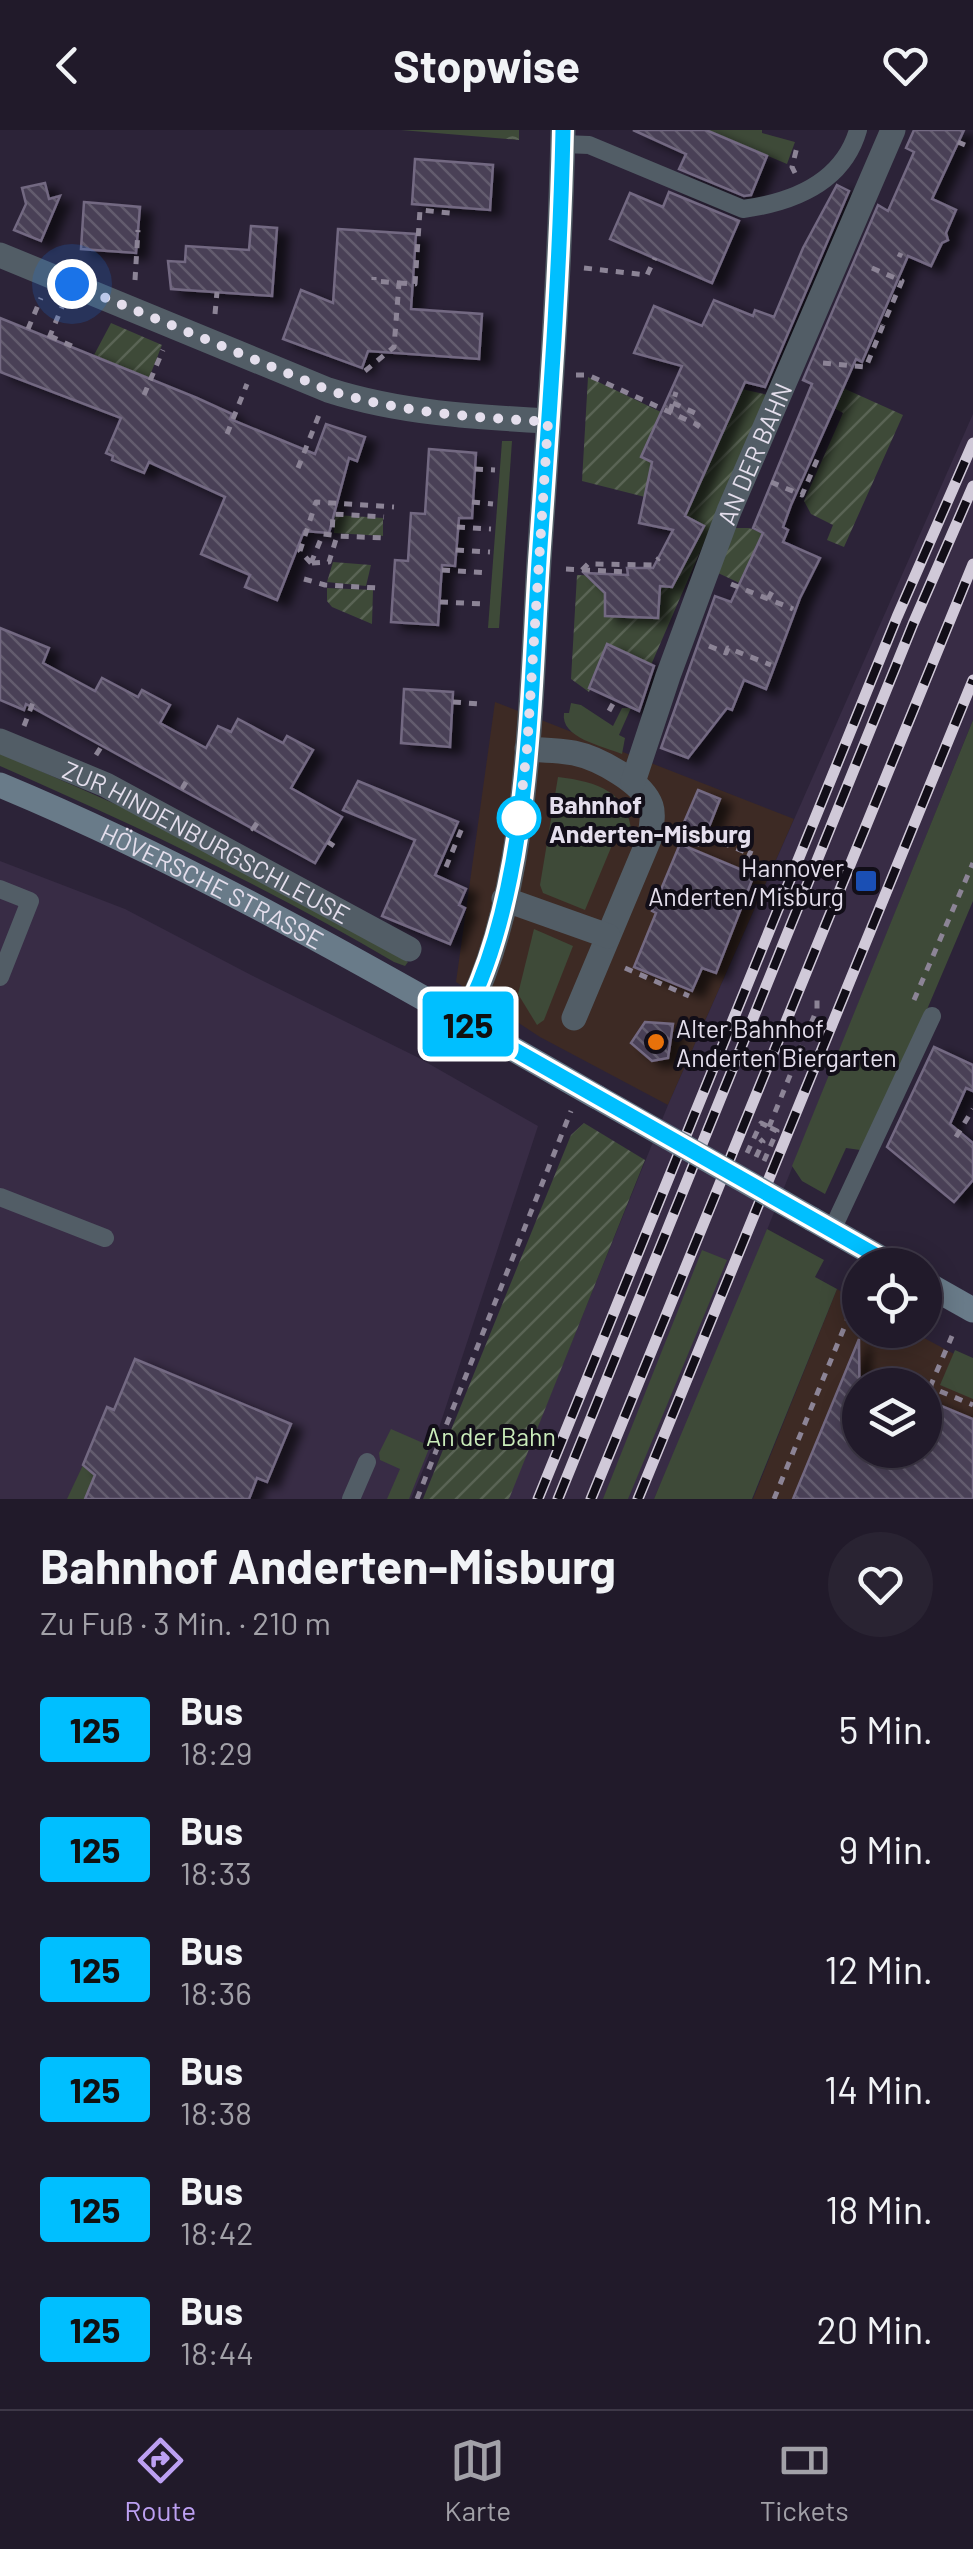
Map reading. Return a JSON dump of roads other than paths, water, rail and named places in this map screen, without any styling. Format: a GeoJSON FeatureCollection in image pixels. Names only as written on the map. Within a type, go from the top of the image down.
{"type":"FeatureCollection","features":[{"type":"Feature","properties":{"kind":"main road","name":"HÖVERSCHE STRASSE"},"geometry":{"type":"LineString","coordinates":[[0,785],[174,865],[462,1020],[585,1102],[863,1248]]}},
{"type":"Feature","properties":{"kind":"main road"},"geometry":{"type":"LineString","coordinates":[[942,1293],[973,1310]]}},
{"type":"Feature","properties":{"kind":"street","name":"AN DER BAHN"},"geometry":{"type":"LineString","coordinates":[[633,782],[722,526],[893,130]]}},
{"type":"Feature","properties":{"kind":"street"},"geometry":{"type":"LineString","coordinates":[[462,1020],[486,976],[519,820],[527,749],[563,137]]}},
{"type":"Feature","properties":{"kind":"street"},"geometry":{"type":"LineString","coordinates":[[0,254],[250,361],[355,399],[396,409],[548,422]]}},
{"type":"Feature","properties":{"kind":"street","name":"ZUR HINDENBURGSCHLEUSE"},"geometry":{"type":"LineString","coordinates":[[11,735],[409,950]]}},
{"type":"Feature","properties":{"kind":"street"},"geometry":{"type":"LineString","coordinates":[[527,749],[576,753],[633,782],[653,810],[650,837],[574,1018]]}},
{"type":"Feature","properties":{"kind":"street"},"geometry":{"type":"LineString","coordinates":[[504,899],[608,936]]}},
{"type":"Feature","properties":{"kind":"lane"},"geometry":{"type":"LineString","coordinates":[[563,137],[743,209],[770,205],[824,180],[852,152],[858,130]]}},
{"type":"Feature","properties":{"kind":"lane"},"geometry":{"type":"LineString","coordinates":[[0,888],[30,900],[0,977]]}},
{"type":"Feature","properties":{"kind":"lane"},"geometry":{"type":"LineString","coordinates":[[822,1225],[932,1016]]}},
{"type":"Feature","properties":{"kind":"lane"},"geometry":{"type":"LineString","coordinates":[[0,1197],[104,1238]]}},
{"type":"Feature","properties":{"kind":"lane"},"geometry":{"type":"LineString","coordinates":[[351,1499],[367,1462]]}},
{"type":"Feature","properties":{"kind":"railway"},"geometry":{"type":"LineString","coordinates":[[538,1499],[897,617],[973,443]]}},
{"type":"Feature","properties":{"kind":"railway"},"geometry":{"type":"LineString","coordinates":[[558,1499],[913,624],[973,486]]}},
{"type":"Feature","properties":{"kind":"railway"},"geometry":{"type":"LineString","coordinates":[[591,1499],[973,564]]}},
{"type":"Feature","properties":{"kind":"railway"},"geometry":{"type":"LineString","coordinates":[[638,1499],[973,680]]}},
{"type":"Feature","properties":{"kind":"place","name":"Bahnhof Anderten-Misburg"},"geometry":{"type":"Point","coordinates":[519,818]}},
{"type":"Feature","properties":{"kind":"place","name":"Hannover Anderten/Misburg"},"geometry":{"type":"Point","coordinates":[866,881]}},
{"type":"Feature","properties":{"kind":"place","name":"Alter Bahnhof Anderten Biergarten"},"geometry":{"type":"Point","coordinates":[656,1042]}},
{"type":"Feature","properties":{"kind":"park label","name":"An der Bahn"},"geometry":{"type":"Point","coordinates":[491,1436]}}]}
